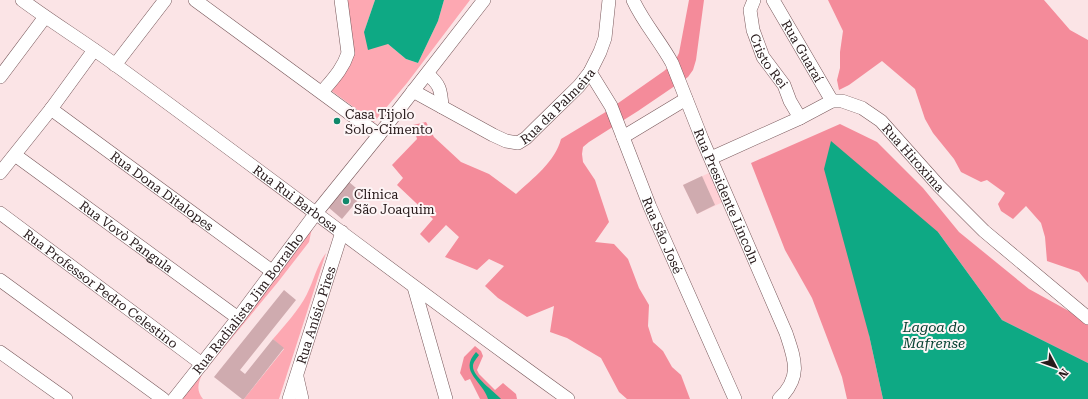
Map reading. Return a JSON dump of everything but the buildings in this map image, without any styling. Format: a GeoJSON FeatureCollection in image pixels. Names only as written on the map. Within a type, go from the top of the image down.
{"type":"FeatureCollection","features":[{"type":"Feature","properties":{"kind":"street","name":"Rua Rui Barbosa"},"geometry":{"type":"LineString","coordinates":[[22,0],[115,65],[342,232],[414,287],[568,399]]}},
{"type":"Feature","properties":{"kind":"street"},"geometry":{"type":"LineString","coordinates":[[115,65],[165,0]]}},
{"type":"Feature","properties":{"kind":"street"},"geometry":{"type":"LineString","coordinates":[[195,0],[379,135]]}},
{"type":"Feature","properties":{"kind":"street"},"geometry":{"type":"LineString","coordinates":[[322,92],[340,71],[346,61],[348,53],[341,0]]}},
{"type":"Feature","properties":{"kind":"street","name":"Rua Radialista Jim Borralho"},"geometry":{"type":"LineString","coordinates":[[174,399],[238,318],[316,213],[484,0]]}},
{"type":"Feature","properties":{"kind":"street","name":"Rua da Palmeira"},"geometry":{"type":"LineString","coordinates":[[413,91],[493,136],[506,141],[518,143],[536,128],[579,86],[590,72],[605,38],[609,0]]}},
{"type":"Feature","properties":{"kind":"street","name":"Rua Presidente Lincoln"},"geometry":{"type":"LineString","coordinates":[[632,0],[641,16],[666,51],[672,63],[786,333],[795,364],[793,377],[786,396]]}},
{"type":"Feature","properties":{"kind":"street","name":"Cristo Rei"},"geometry":{"type":"LineString","coordinates":[[754,0],[750,10],[753,30],[763,56],[784,85],[790,101],[800,118]]}},
{"type":"Feature","properties":{"kind":"street","name":"Rua Guaraí"},"geometry":{"type":"LineString","coordinates":[[773,0],[832,101]]}},
{"type":"Feature","properties":{"kind":"street"},"geometry":{"type":"LineString","coordinates":[[0,77],[45,17]]}},
{"type":"Feature","properties":{"kind":"street"},"geometry":{"type":"LineString","coordinates":[[0,174],[51,109],[94,50]]}},
{"type":"Feature","properties":{"kind":"street","name":"Rua São José"},"geometry":{"type":"LineString","coordinates":[[590,72],[611,106],[650,207],[735,399]]}},
{"type":"Feature","properties":{"kind":"street"},"geometry":{"type":"LineString","coordinates":[[427,74],[435,80],[439,87],[442,107]]}},
{"type":"Feature","properties":{"kind":"street"},"geometry":{"type":"LineString","coordinates":[[621,132],[686,99]]}},
{"type":"Feature","properties":{"kind":"street"},"geometry":{"type":"LineString","coordinates":[[711,158],[800,118],[832,101]]}},
{"type":"Feature","properties":{"kind":"street","name":"Rua Hiroxima"},"geometry":{"type":"LineString","coordinates":[[832,101],[842,101],[852,104],[870,112],[881,121],[939,186],[984,231],[1088,318]]}},
{"type":"Feature","properties":{"kind":"street","name":"Rua Dona Ditalopes"},"geometry":{"type":"LineString","coordinates":[[51,109],[273,272]]}},
{"type":"Feature","properties":{"kind":"street","name":"Rua Vovò Pangula"},"geometry":{"type":"LineString","coordinates":[[15,155],[238,318]]}},
{"type":"Feature","properties":{"kind":"street","name":"Rua Professor Pedro Celestino"},"geometry":{"type":"LineString","coordinates":[[0,213],[202,364]]}},
{"type":"Feature","properties":{"kind":"street","name":"Rua Anísio Pires"},"geometry":{"type":"LineString","coordinates":[[290,399],[342,232]]}},
{"type":"Feature","properties":{"kind":"street"},"geometry":{"type":"LineString","coordinates":[[0,280],[163,399]]}},
{"type":"Feature","properties":{"kind":"street"},"geometry":{"type":"LineString","coordinates":[[414,287],[446,399]]}},
{"type":"Feature","properties":{"kind":"street"},"geometry":{"type":"LineString","coordinates":[[0,352],[66,399]]}},
{"type":"Feature","properties":{"kind":"street"},"geometry":{"type":"LineString","coordinates":[[297,377],[302,399]]}},
{"type":"Feature","properties":{"kind":"shaded area"},"geometry":{"type":"Polygon","coordinates":[[[344,0],[375,0],[364,32],[388,44],[406,59],[418,63],[438,21],[444,0],[470,0],[407,83],[374,122],[329,89],[352,60],[344,0]]]}},
{"type":"Feature","properties":{"kind":"shaded area"},"geometry":{"type":"Polygon","coordinates":[[[689,0],[704,0],[696,60],[693,70],[688,77],[583,147],[583,162],[595,180],[609,222],[595,242],[614,244],[628,259],[639,288],[649,305],[648,326],[653,342],[663,351],[672,367],[681,375],[690,399],[627,399],[619,392],[601,358],[567,338],[550,332],[554,306],[527,317],[498,298],[485,286],[504,266],[489,259],[477,270],[445,257],[459,237],[446,225],[429,243],[420,234],[433,219],[397,185],[403,178],[392,165],[417,139],[413,125],[426,122],[434,137],[461,162],[489,174],[516,194],[549,162],[561,139],[604,113],[664,71],[675,61],[679,53],[689,0]]]}},
{"type":"Feature","properties":{"kind":"shaded area"},"geometry":{"type":"Polygon","coordinates":[[[828,0],[1044,0],[1070,30],[1088,40],[1088,283],[1079,272],[1047,261],[1045,237],[1041,223],[1026,206],[1013,219],[1001,211],[998,204],[1005,193],[987,180],[981,182],[961,172],[954,159],[933,133],[925,119],[915,89],[882,61],[849,85],[839,90],[837,80],[840,68],[840,52],[843,31],[828,0]]]}},
{"type":"Feature","properties":{"kind":"shaded area"},"geometry":{"type":"Polygon","coordinates":[[[840,124],[877,142],[923,188],[959,232],[1029,289],[1076,315],[1088,325],[1088,363],[1002,320],[938,232],[869,335],[883,399],[847,399],[842,377],[812,298],[785,250],[751,163],[840,124]]]}},
{"type":"Feature","properties":{"kind":"shaded area"},"geometry":{"type":"Polygon","coordinates":[[[709,173],[723,202],[697,214],[683,185],[709,173]]]}},
{"type":"Feature","properties":{"kind":"shaded area"},"geometry":{"type":"Polygon","coordinates":[[[312,228],[309,242],[202,374],[198,387],[199,393],[203,399],[177,399],[312,228]]]}},
{"type":"Feature","properties":{"kind":"shaded area"},"geometry":{"type":"Polygon","coordinates":[[[326,253],[279,399],[244,399],[284,349],[273,339],[304,300],[320,262],[326,253]]]}},
{"type":"Feature","properties":{"kind":"shaded area"},"geometry":{"type":"Polygon","coordinates":[[[475,346],[481,351],[483,356],[477,370],[479,374],[495,390],[503,383],[516,394],[517,399],[480,399],[470,379],[465,381],[460,373],[464,357],[475,346]]]}},
{"type":"Feature","properties":{"kind":"water"},"geometry":{"type":"Polygon","coordinates":[[[375,0],[444,0],[438,21],[418,63],[406,59],[388,44],[368,50],[364,32],[375,0]]]}},
{"type":"Feature","properties":{"kind":"water","name":"Lagoa do Mafrense"},"geometry":{"type":"Polygon","coordinates":[[[831,141],[938,232],[1002,320],[1088,363],[1088,399],[883,399],[869,335],[824,169],[831,141]]]}},
{"type":"Feature","properties":{"kind":"water"},"geometry":{"type":"Polygon","coordinates":[[[476,352],[479,355],[473,366],[476,374],[501,399],[488,399],[473,376],[470,365],[471,359],[476,352]]]}},
{"type":"Feature","properties":{"kind":"place","name":"Casa Tijolo Solo-Cimento"},"geometry":{"type":"Point","coordinates":[337,121]}},
{"type":"Feature","properties":{"kind":"place","name":"Clínica São Joaquim"},"geometry":{"type":"Point","coordinates":[346,201]}}]}
